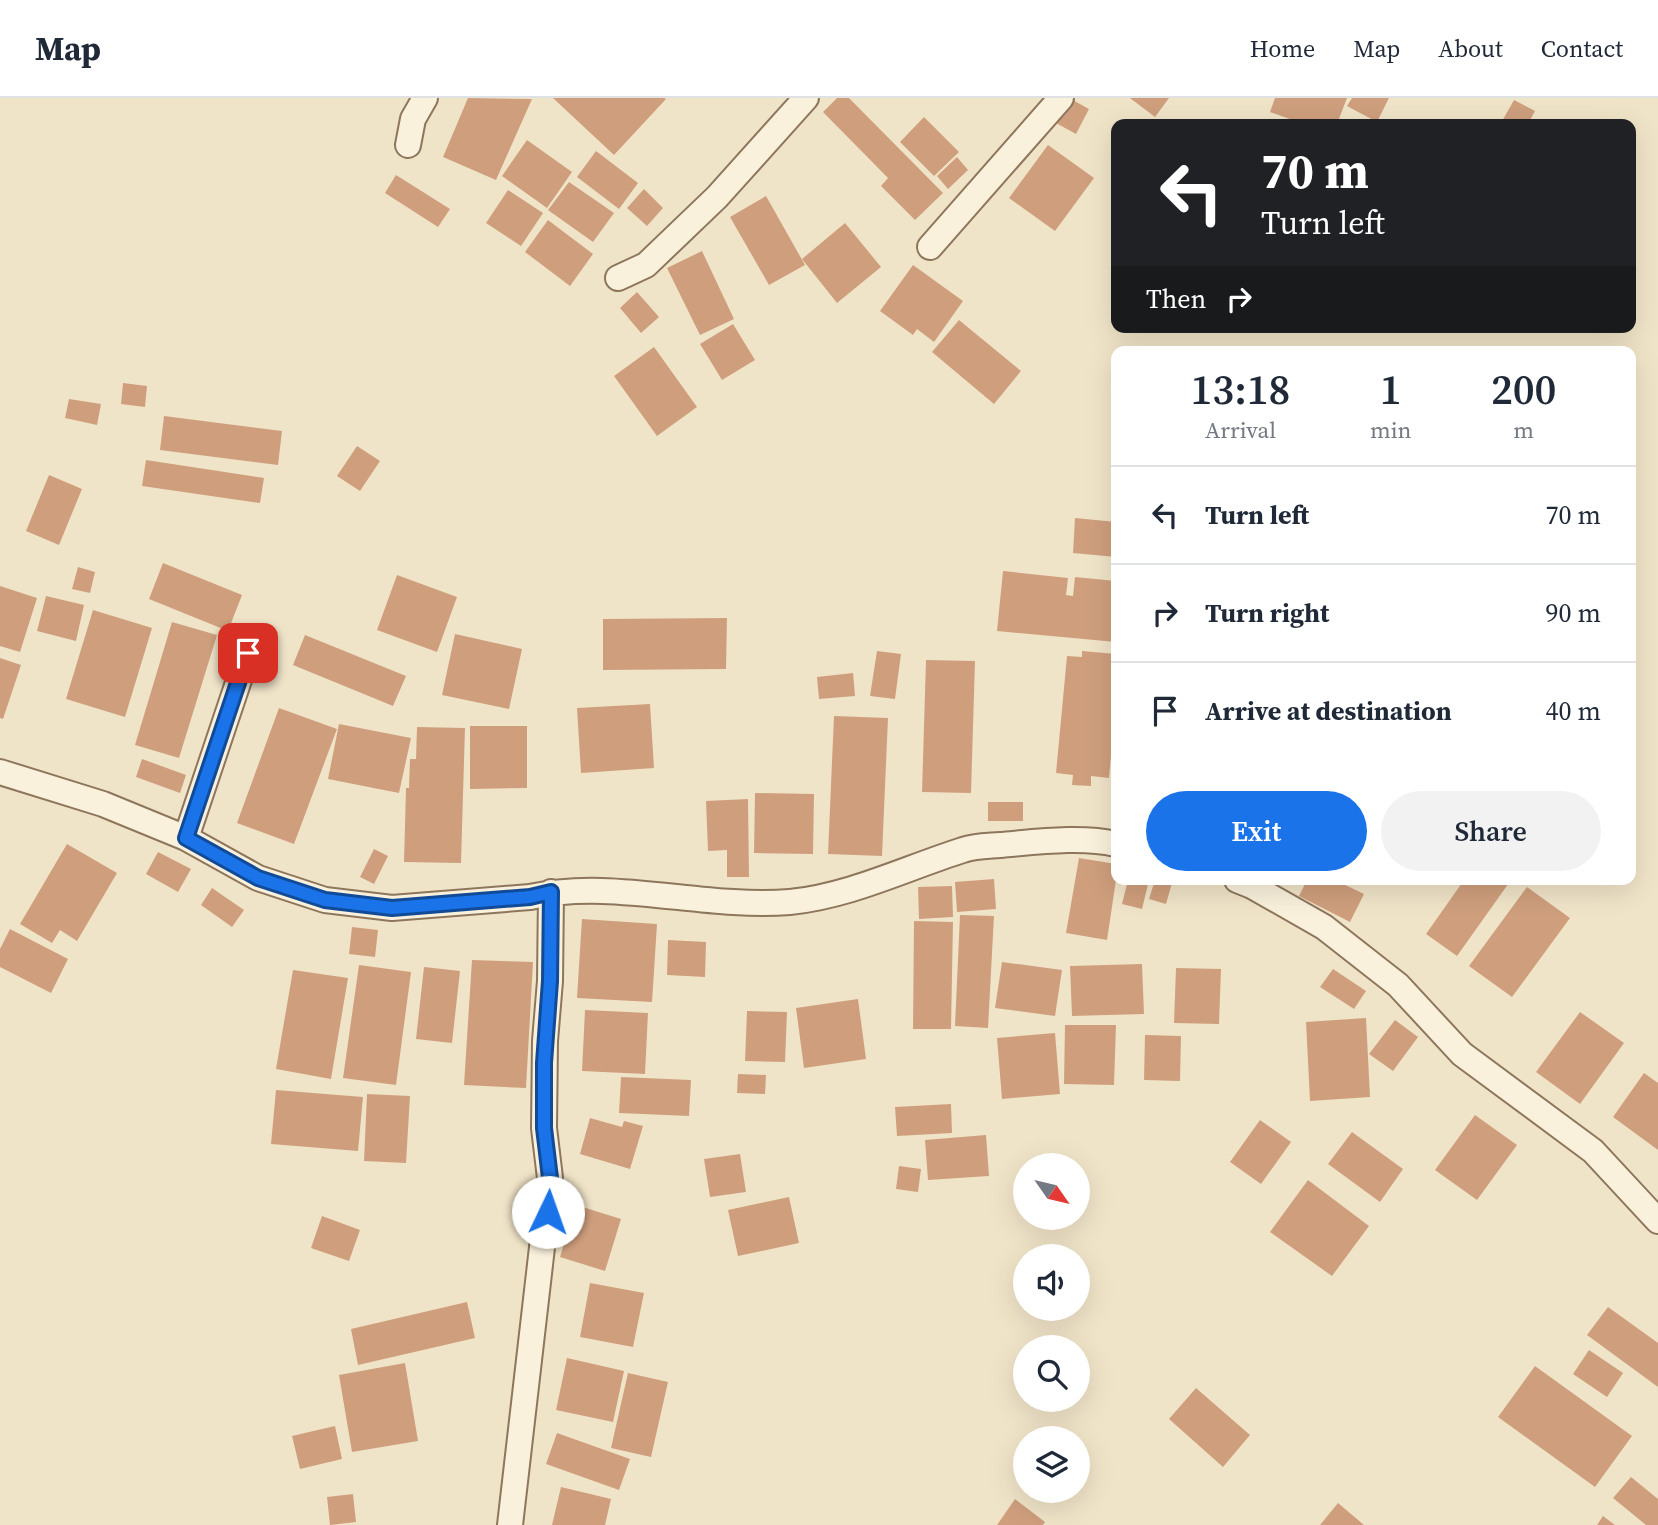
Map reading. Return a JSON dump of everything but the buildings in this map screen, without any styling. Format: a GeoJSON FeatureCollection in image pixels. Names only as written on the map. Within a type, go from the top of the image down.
{"type":"FeatureCollection","features":[{"type":"Feature","properties":{"kind":"street"},"geometry":{"type":"LineString","coordinates":[[408,145],[413,119],[425,98]]}},
{"type":"Feature","properties":{"kind":"street"},"geometry":{"type":"LineString","coordinates":[[618,278],[646,265],[664,248],[717,197],[806,98]]}},
{"type":"Feature","properties":{"kind":"street"},"geometry":{"type":"LineString","coordinates":[[930,247],[1061,98]]}},
{"type":"Feature","properties":{"kind":"street"},"geometry":{"type":"LineString","coordinates":[[186,838],[248,653]]}},
{"type":"Feature","properties":{"kind":"street"},"geometry":{"type":"LineString","coordinates":[[0,772],[103,804],[186,838],[258,878],[325,900],[392,908],[530,897],[551,892],[601,891],[720,903],[790,902],[842,892],[966,849],[1038,841],[1111,844]]}},
{"type":"Feature","properties":{"kind":"street"},"geometry":{"type":"LineString","coordinates":[[1250,885],[1324,927],[1398,985],[1462,1054],[1593,1152],[1658,1222]]}},
{"type":"Feature","properties":{"kind":"street"},"geometry":{"type":"LineString","coordinates":[[510,1525],[535,1298],[548,1212],[550,1178],[544,1128],[544,1079],[550,981],[551,892]]}},
{"type":"Feature","properties":{"kind":"route"},"geometry":{"type":"LineString","coordinates":[[248,653],[186,838],[258,878],[325,900],[392,908],[530,897],[551,892],[550,981],[544,1063],[544,1128],[550,1178],[548,1212]]}}]}
